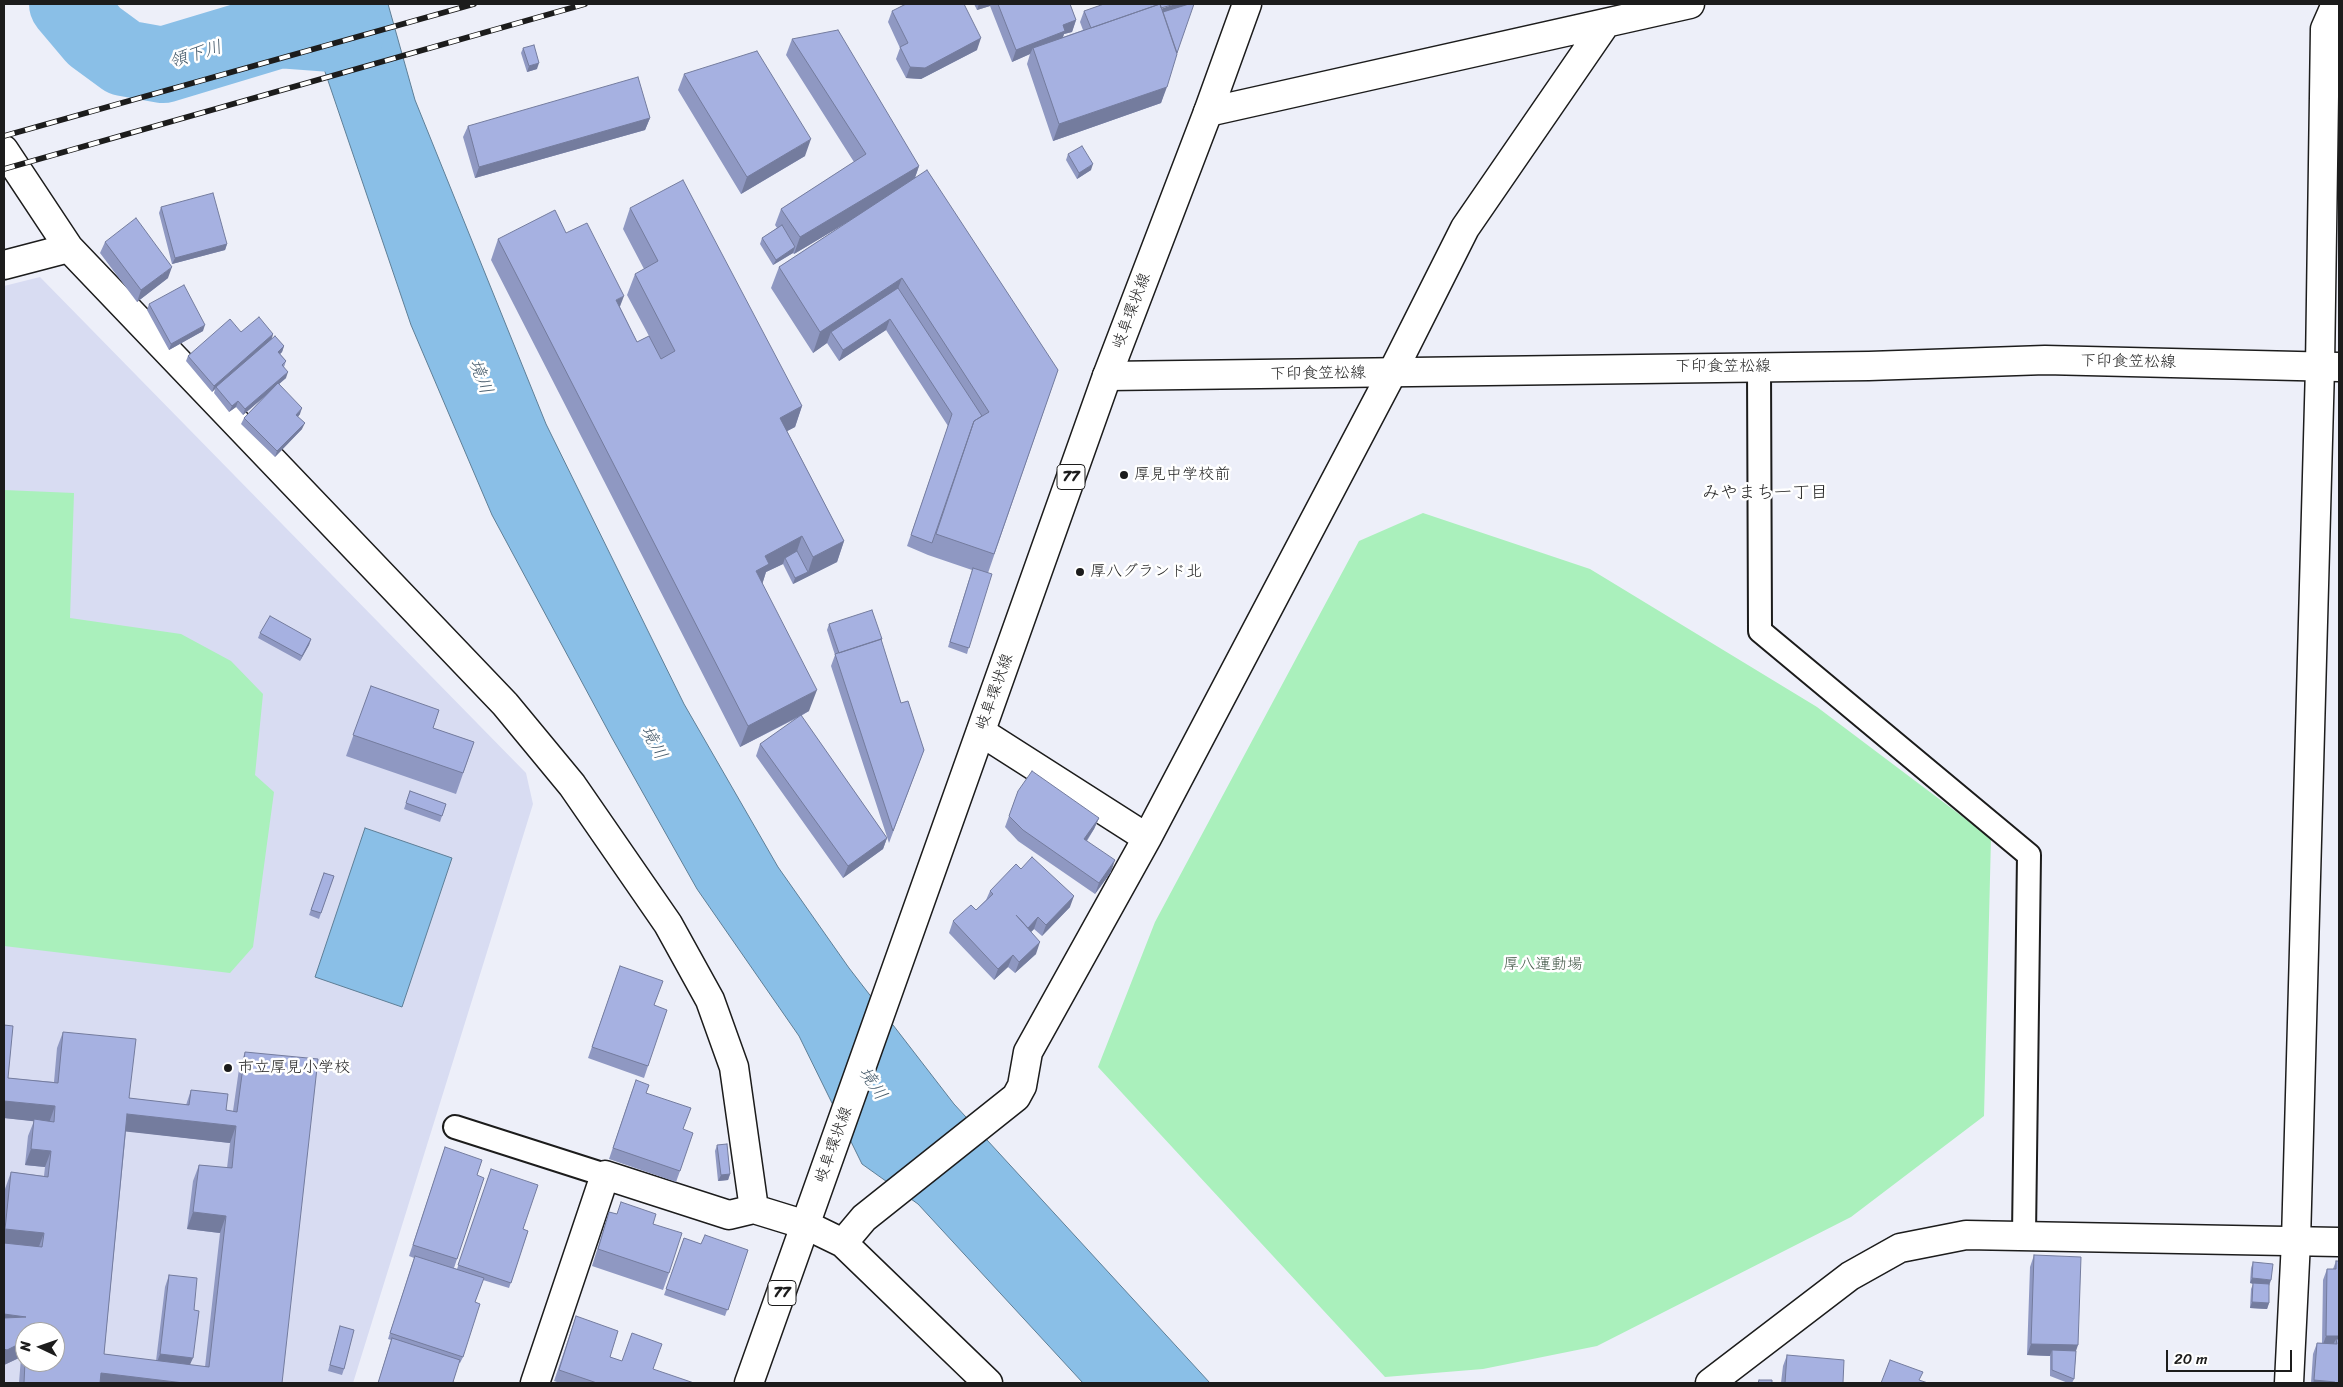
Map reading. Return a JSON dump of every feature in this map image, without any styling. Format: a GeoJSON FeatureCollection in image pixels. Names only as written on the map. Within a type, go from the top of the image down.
{"type":"FeatureCollection","features":[{"type":"Feature","properties":{"kind":"street","name":"岐阜環状線"},"geometry":{"type":"LineString","coordinates":[[749,1383],[1107,376],[1208,112],[1246,4]]}},
{"type":"Feature","properties":{"kind":"street"},"geometry":{"type":"LineString","coordinates":[[1208,112],[1606,23],[1650,8],[1690,4]]}},
{"type":"Feature","properties":{"kind":"street"},"geometry":{"type":"LineString","coordinates":[[2289,1383],[2330,367],[2325,29],[2336,4]]}},
{"type":"Feature","properties":{"kind":"street"},"geometry":{"type":"LineString","coordinates":[[843,1243],[864,1218],[1016,1097],[1022,1086],[1028,1052],[1148,838],[1392,373],[1464,228],[1606,23]]}},
{"type":"Feature","properties":{"kind":"street"},"geometry":{"type":"LineString","coordinates":[[4,150],[69,248],[505,704],[572,785],[668,924],[710,1000],[734,1067],[754,1208]]}},
{"type":"Feature","properties":{"kind":"street"},"geometry":{"type":"LineString","coordinates":[[4,265],[69,248]]}},
{"type":"Feature","properties":{"kind":"street","name":"下印食笠松線"},"geometry":{"type":"LineString","coordinates":[[1107,376],[1759,367],[2045,360],[2330,367]]}},
{"type":"Feature","properties":{"kind":"street"},"geometry":{"type":"LineString","coordinates":[[981,732],[1148,838]]}},
{"type":"Feature","properties":{"kind":"street"},"geometry":{"type":"LineString","coordinates":[[535,1383],[605,1175],[729,1215],[754,1208],[810,1214],[843,1243],[988,1383]]}},
{"type":"Feature","properties":{"kind":"street"},"geometry":{"type":"LineString","coordinates":[[1710,1383],[1850,1276],[1900,1248],[1966,1235],[2024,1234],[2339,1242]]}},
{"type":"Feature","properties":{"kind":"lane"},"geometry":{"type":"LineString","coordinates":[[1759,367],[1760,631],[2029,855],[2024,1234]]}},
{"type":"Feature","properties":{"kind":"lane"},"geometry":{"type":"LineString","coordinates":[[455,1127],[605,1175]]}},
{"type":"Feature","properties":{"kind":"shaded area","name":"市立厚見小学校"},"geometry":{"type":"Polygon","coordinates":[[[40,277],[526,773],[533,804],[353,1383],[4,1383],[4,286],[40,277]]]}},
{"type":"Feature","properties":{"kind":"green space"},"geometry":{"type":"Polygon","coordinates":[[[4,490],[74,493],[70,618],[181,634],[231,661],[263,694],[255,775],[274,792],[253,947],[230,973],[4,946],[4,490]]]}},
{"type":"Feature","properties":{"kind":"green space","name":"厚八運動場"},"geometry":{"type":"Polygon","coordinates":[[[1423,513],[1590,569],[1817,707],[1991,838],[1984,1116],[1851,1217],[1597,1346],[1483,1369],[1385,1377],[1098,1067],[1155,922],[1359,541],[1423,513]]]}},
{"type":"Feature","properties":{"kind":"water","name":"境川"},"geometry":{"type":"Polygon","coordinates":[[[302,4],[388,4],[415,100],[546,424],[684,704],[778,867],[849,968],[954,1104],[1210,1383],[1083,1383],[918,1204],[862,1164],[799,1036],[697,889],[612,738],[492,515],[411,325],[302,4]]]}},
{"type":"Feature","properties":{"kind":"water"},"geometry":{"type":"Polygon","coordinates":[[[365,828],[452,858],[402,1007],[315,977],[365,828]]]}},
{"type":"Feature","properties":{"kind":"building"},"geometry":{"type":"Polygon","coordinates":[[[906,4],[964,4],[981,38],[925,68],[910,67],[900,47],[908,43],[892,11],[906,4]]]}},
{"type":"Feature","properties":{"kind":"building"},"geometry":{"type":"Polygon","coordinates":[[[998,4],[1070,4],[1076,20],[1063,25],[1065,31],[1016,50],[998,4]]]}},
{"type":"Feature","properties":{"kind":"building"},"geometry":{"type":"Polygon","coordinates":[[[1104,4],[1160,4],[1091,28],[1084,11],[1104,4]]]}},
{"type":"Feature","properties":{"kind":"building"},"geometry":{"type":"Polygon","coordinates":[[[1160,4],[1177,54],[1167,87],[1059,124],[1033,48],[1160,4]]]}},
{"type":"Feature","properties":{"kind":"building"},"geometry":{"type":"Polygon","coordinates":[[[1160,4],[1175,4],[1161,8],[1160,4]]]}},
{"type":"Feature","properties":{"kind":"building"},"geometry":{"type":"Polygon","coordinates":[[[1194,4],[1177,53],[1163,12],[1194,4]]]}},
{"type":"Feature","properties":{"kind":"building"},"geometry":{"type":"Polygon","coordinates":[[[838,30],[919,166],[800,237],[781,209],[866,154],[792,39],[838,30]]]}},
{"type":"Feature","properties":{"kind":"building"},"geometry":{"type":"Polygon","coordinates":[[[534,45],[539,63],[529,66],[523,48],[534,45]]]}},
{"type":"Feature","properties":{"kind":"building"},"geometry":{"type":"Polygon","coordinates":[[[757,51],[811,139],[747,177],[684,74],[757,51]]]}},
{"type":"Feature","properties":{"kind":"building"},"geometry":{"type":"Polygon","coordinates":[[[638,77],[650,118],[479,167],[468,126],[638,77]]]}},
{"type":"Feature","properties":{"kind":"building"},"geometry":{"type":"Polygon","coordinates":[[[1082,146],[1093,164],[1079,173],[1068,154],[1082,146]]]}},
{"type":"Feature","properties":{"kind":"building"},"geometry":{"type":"Polygon","coordinates":[[[927,170],[1058,370],[994,554],[936,534],[974,421],[989,412],[902,278],[820,332],[779,267],[927,170]]]}},
{"type":"Feature","properties":{"kind":"building"},"geometry":{"type":"Polygon","coordinates":[[[683,180],[802,406],[780,418],[844,541],[813,557],[802,536],[765,556],[769,564],[756,571],[817,690],[748,726],[498,239],[555,210],[566,233],[587,223],[624,296],[616,300],[637,342],[649,336],[661,359],[675,351],[635,274],[658,261],[630,208],[683,180]]]}},
{"type":"Feature","properties":{"kind":"building"},"geometry":{"type":"Polygon","coordinates":[[[213,193],[227,244],[175,258],[161,207],[213,193]]]}},
{"type":"Feature","properties":{"kind":"building"},"geometry":{"type":"Polygon","coordinates":[[[136,218],[172,267],[141,290],[105,242],[136,218]]]}},
{"type":"Feature","properties":{"kind":"building"},"geometry":{"type":"Polygon","coordinates":[[[782,225],[795,247],[776,260],[762,238],[782,225]]]}},
{"type":"Feature","properties":{"kind":"building"},"geometry":{"type":"Polygon","coordinates":[[[184,285],[205,325],[171,344],[149,304],[184,285]]]}},
{"type":"Feature","properties":{"kind":"building"},"geometry":{"type":"Polygon","coordinates":[[[898,288],[982,416],[974,421],[932,543],[911,535],[952,414],[890,319],[843,350],[831,332],[898,288]]]}},
{"type":"Feature","properties":{"kind":"building"},"geometry":{"type":"Polygon","coordinates":[[[259,317],[273,334],[214,386],[188,356],[230,319],[241,332],[259,317]]]}},
{"type":"Feature","properties":{"kind":"building"},"geometry":{"type":"Polygon","coordinates":[[[275,336],[284,346],[278,352],[286,361],[282,365],[288,372],[245,409],[238,401],[232,406],[216,387],[275,336]]]}},
{"type":"Feature","properties":{"kind":"building"},"geometry":{"type":"Polygon","coordinates":[[[278,383],[302,408],[296,415],[305,423],[277,451],[244,418],[278,383]]]}},
{"type":"Feature","properties":{"kind":"building"},"geometry":{"type":"Polygon","coordinates":[[[797,551],[808,572],[795,578],[785,558],[797,551]]]}},
{"type":"Feature","properties":{"kind":"building"},"geometry":{"type":"Polygon","coordinates":[[[973,568],[992,574],[969,648],[950,642],[973,568]]]}},
{"type":"Feature","properties":{"kind":"building"},"geometry":{"type":"Polygon","coordinates":[[[872,610],[882,639],[839,653],[829,624],[872,610]]]}},
{"type":"Feature","properties":{"kind":"building"},"geometry":{"type":"Polygon","coordinates":[[[270,616],[311,639],[302,656],[260,633],[270,616]]]}},
{"type":"Feature","properties":{"kind":"building"},"geometry":{"type":"Polygon","coordinates":[[[881,639],[901,703],[908,701],[924,750],[893,831],[835,654],[881,639]]]}},
{"type":"Feature","properties":{"kind":"building"},"geometry":{"type":"Polygon","coordinates":[[[371,686],[439,710],[433,728],[474,742],[463,773],[353,735],[371,686]]]}},
{"type":"Feature","properties":{"kind":"building"},"geometry":{"type":"Polygon","coordinates":[[[801,715],[887,838],[848,866],[760,744],[801,715]]]}},
{"type":"Feature","properties":{"kind":"building"},"geometry":{"type":"Polygon","coordinates":[[[1032,771],[1099,818],[1084,839],[1115,860],[1099,883],[1023,830],[1009,816],[1018,791],[1032,771]]]}},
{"type":"Feature","properties":{"kind":"building"},"geometry":{"type":"Polygon","coordinates":[[[410,791],[446,804],[442,816],[406,803],[410,791]]]}},
{"type":"Feature","properties":{"kind":"building"},"geometry":{"type":"Polygon","coordinates":[[[1032,857],[1074,896],[1046,925],[1038,917],[1028,928],[1016,915],[1040,942],[1019,962],[1013,955],[998,969],[953,921],[971,905],[976,910],[993,894],[990,891],[1016,864],[1021,869],[1032,857]]]}},
{"type":"Feature","properties":{"kind":"building"},"geometry":{"type":"Polygon","coordinates":[[[324,873],[334,876],[321,913],[311,910],[324,873]]]}},
{"type":"Feature","properties":{"kind":"building"},"geometry":{"type":"Polygon","coordinates":[[[620,966],[663,981],[654,1005],[667,1010],[648,1066],[592,1047],[620,966]]]}},
{"type":"Feature","properties":{"kind":"building"},"geometry":{"type":"Polygon","coordinates":[[[4,1025],[13,1026],[8,1078],[58,1083],[63,1032],[136,1039],[129,1098],[189,1105],[191,1090],[228,1094],[226,1110],[237,1112],[245,1052],[318,1059],[282,1383],[184,1383],[101,1373],[100,1383],[24,1383],[25,1372],[65,1372],[65,1322],[15,1322],[15,1346],[7,1350],[4,1349],[4,1318],[26,1317],[4,1314],[4,1243],[42,1247],[44,1233],[5,1229],[11,1172],[48,1177],[51,1151],[31,1149],[34,1119],[54,1122],[55,1106],[4,1101],[4,1025]],[[127,1114],[104,1354],[209,1367],[226,1216],[193,1212],[199,1165],[232,1168],[236,1126],[127,1114]]]}},
{"type":"Feature","properties":{"kind":"building"},"geometry":{"type":"Polygon","coordinates":[[[636,1080],[649,1085],[646,1093],[691,1108],[683,1129],[693,1133],[680,1171],[613,1148],[636,1080]]]}},
{"type":"Feature","properties":{"kind":"building"},"geometry":{"type":"Polygon","coordinates":[[[727,1144],[730,1174],[721,1175],[717,1145],[727,1144]]]}},
{"type":"Feature","properties":{"kind":"building"},"geometry":{"type":"Polygon","coordinates":[[[445,1147],[482,1160],[477,1175],[484,1178],[457,1259],[413,1245],[445,1147]]]}},
{"type":"Feature","properties":{"kind":"building"},"geometry":{"type":"Polygon","coordinates":[[[491,1169],[538,1185],[523,1229],[528,1231],[511,1283],[458,1265],[491,1169]]]}},
{"type":"Feature","properties":{"kind":"building"},"geometry":{"type":"Polygon","coordinates":[[[621,1202],[656,1214],[653,1224],[682,1233],[669,1273],[598,1249],[609,1212],[617,1214],[621,1202]]]}},
{"type":"Feature","properties":{"kind":"building"},"geometry":{"type":"Polygon","coordinates":[[[705,1235],[748,1250],[728,1310],[666,1289],[684,1238],[701,1244],[705,1235]]]}},
{"type":"Feature","properties":{"kind":"building"},"geometry":{"type":"Polygon","coordinates":[[[2034,1255],[2081,1257],[2078,1345],[2031,1344],[2034,1255]]]}},
{"type":"Feature","properties":{"kind":"building"},"geometry":{"type":"Polygon","coordinates":[[[415,1256],[484,1278],[475,1302],[480,1304],[463,1357],[390,1333],[415,1256]]]}},
{"type":"Feature","properties":{"kind":"building"},"geometry":{"type":"Polygon","coordinates":[[[2336,1261],[2339,1261],[2339,1336],[2326,1336],[2327,1269],[2336,1269],[2336,1261]]]}},
{"type":"Feature","properties":{"kind":"building"},"geometry":{"type":"Polygon","coordinates":[[[2253,1262],[2273,1264],[2271,1280],[2252,1278],[2253,1262]]]}},
{"type":"Feature","properties":{"kind":"building"},"geometry":{"type":"Polygon","coordinates":[[[169,1275],[197,1278],[194,1310],[199,1311],[193,1358],[160,1354],[169,1275]]]}},
{"type":"Feature","properties":{"kind":"building"},"geometry":{"type":"Polygon","coordinates":[[[2253,1283],[2269,1284],[2269,1303],[2252,1302],[2253,1283]]]}},
{"type":"Feature","properties":{"kind":"building"},"geometry":{"type":"Polygon","coordinates":[[[576,1316],[618,1331],[610,1357],[622,1361],[632,1333],[662,1344],[653,1369],[694,1383],[597,1383],[559,1370],[576,1316]]]}},
{"type":"Feature","properties":{"kind":"building"},"geometry":{"type":"Polygon","coordinates":[[[340,1326],[354,1330],[344,1369],[330,1365],[340,1326]]]}},
{"type":"Feature","properties":{"kind":"building"},"geometry":{"type":"Polygon","coordinates":[[[392,1338],[460,1360],[453,1382],[457,1383],[378,1383],[392,1338]]]}},
{"type":"Feature","properties":{"kind":"building"},"geometry":{"type":"Polygon","coordinates":[[[2336,1339],[2339,1339],[2339,1383],[2314,1380],[2317,1343],[2337,1344],[2336,1339]]]}},
{"type":"Feature","properties":{"kind":"building"},"geometry":{"type":"Polygon","coordinates":[[[2052,1350],[2076,1351],[2074,1379],[2052,1370],[2052,1350]]]}},
{"type":"Feature","properties":{"kind":"building"},"geometry":{"type":"Polygon","coordinates":[[[1787,1355],[1844,1360],[1843,1383],[1785,1383],[1787,1355]]]}},
{"type":"Feature","properties":{"kind":"building"},"geometry":{"type":"Polygon","coordinates":[[[1890,1360],[1923,1372],[1919,1380],[1928,1383],[1881,1383],[1890,1360]]]}},
{"type":"Feature","properties":{"kind":"building"},"geometry":{"type":"Polygon","coordinates":[[[1759,1380],[1772,1380],[1772,1383],[1758,1383],[1759,1380]]]}},
{"type":"Feature","properties":{"kind":"waterway","name":"領下川"},"geometry":{"type":"LineString","coordinates":[[67,4],[94,36],[124,58],[163,65],[279,30],[346,35]]}},
{"type":"Feature","properties":{"kind":"railway"},"geometry":{"type":"LineString","coordinates":[[4,136],[474,4]]}},
{"type":"Feature","properties":{"kind":"railway"},"geometry":{"type":"LineString","coordinates":[[4,169],[585,4]]}},
{"type":"Feature","properties":{"kind":"place","name":"厚見中学校前"},"geometry":{"type":"Point","coordinates":[1124,475]}},
{"type":"Feature","properties":{"kind":"place","name":"厚八グランド北"},"geometry":{"type":"Point","coordinates":[1080,572]}},
{"type":"Feature","properties":{"kind":"place","name":"市立厚見小学校"},"geometry":{"type":"Point","coordinates":[228,1068]}},
{"type":"Feature","properties":{"kind":"district","name":"みやまち一丁目"},"geometry":{"type":"Point","coordinates":[1765,493]}}]}
